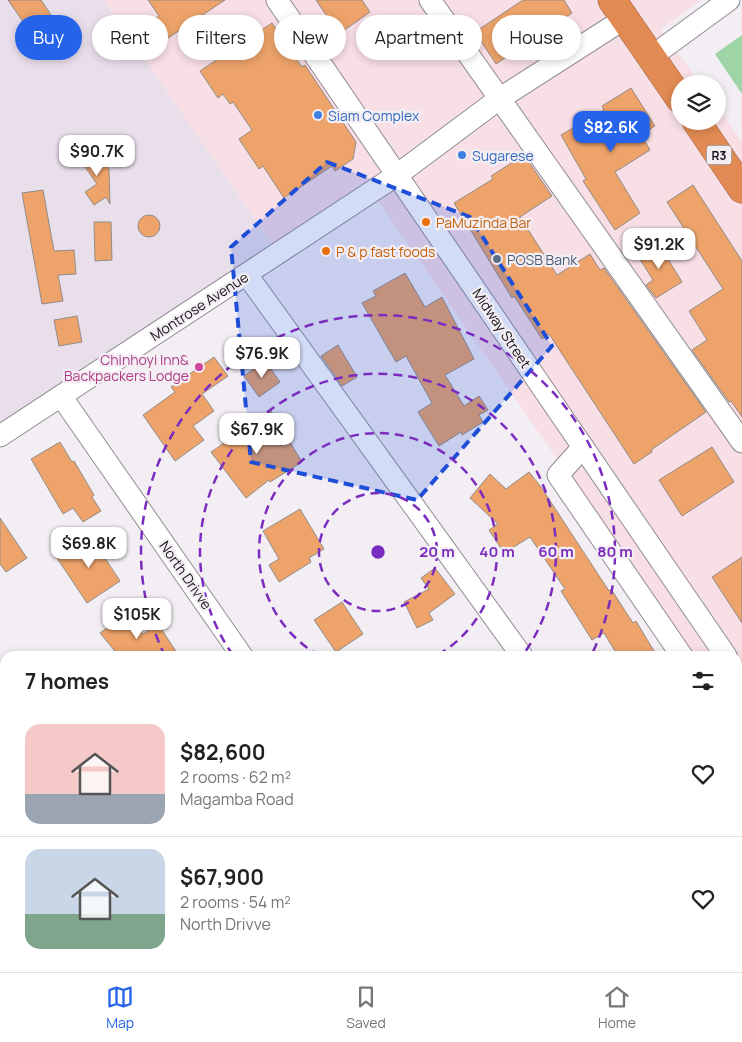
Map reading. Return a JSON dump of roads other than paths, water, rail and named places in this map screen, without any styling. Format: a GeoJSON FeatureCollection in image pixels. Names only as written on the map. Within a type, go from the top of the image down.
{"type":"FeatureCollection","features":[{"type":"Feature","properties":{"kind":"highway"},"geometry":{"type":"LineString","coordinates":[[618,9],[671,86]]}},
{"type":"Feature","properties":{"kind":"highway","name":"R3"},"geometry":{"type":"LineString","coordinates":[[702,130],[742,189]]}},
{"type":"Feature","properties":{"kind":"street","name":"Midway Street"},"geometry":{"type":"LineString","coordinates":[[277,0],[583,447],[718,651]]}},
{"type":"Feature","properties":{"kind":"street"},"geometry":{"type":"LineString","coordinates":[[430,0],[742,442]]}},
{"type":"Feature","properties":{"kind":"street"},"geometry":{"type":"LineString","coordinates":[[651,57],[730,0]]}},
{"type":"Feature","properties":{"kind":"street","name":"Montrose Avenue"},"geometry":{"type":"LineString","coordinates":[[0,436],[397,175],[618,9]]}},
{"type":"Feature","properties":{"kind":"street"},"geometry":{"type":"LineString","coordinates":[[247,274],[518,651]]}},
{"type":"Feature","properties":{"kind":"street","name":"North Drivve"},"geometry":{"type":"LineString","coordinates":[[60,396],[238,651]]}},
{"type":"Feature","properties":{"kind":"street"},"geometry":{"type":"LineString","coordinates":[[583,447],[558,474],[679,651]]}},
{"type":"Feature","properties":{"kind":"place","name":"Siam Complex"},"geometry":{"type":"Point","coordinates":[318,115]}},
{"type":"Feature","properties":{"kind":"place","name":"Sugarese"},"geometry":{"type":"Point","coordinates":[462,155]}},
{"type":"Feature","properties":{"kind":"place","name":"PaMuzinda Bar"},"geometry":{"type":"Point","coordinates":[426,222]}},
{"type":"Feature","properties":{"kind":"place","name":"P & p fast foods"},"geometry":{"type":"Point","coordinates":[326,251]}},
{"type":"Feature","properties":{"kind":"place","name":"POSB Bank"},"geometry":{"type":"Point","coordinates":[497,259]}},
{"type":"Feature","properties":{"kind":"place","name":"Chinhoyi Inn& Backpackers Lodge"},"geometry":{"type":"Point","coordinates":[199,367]}}]}
